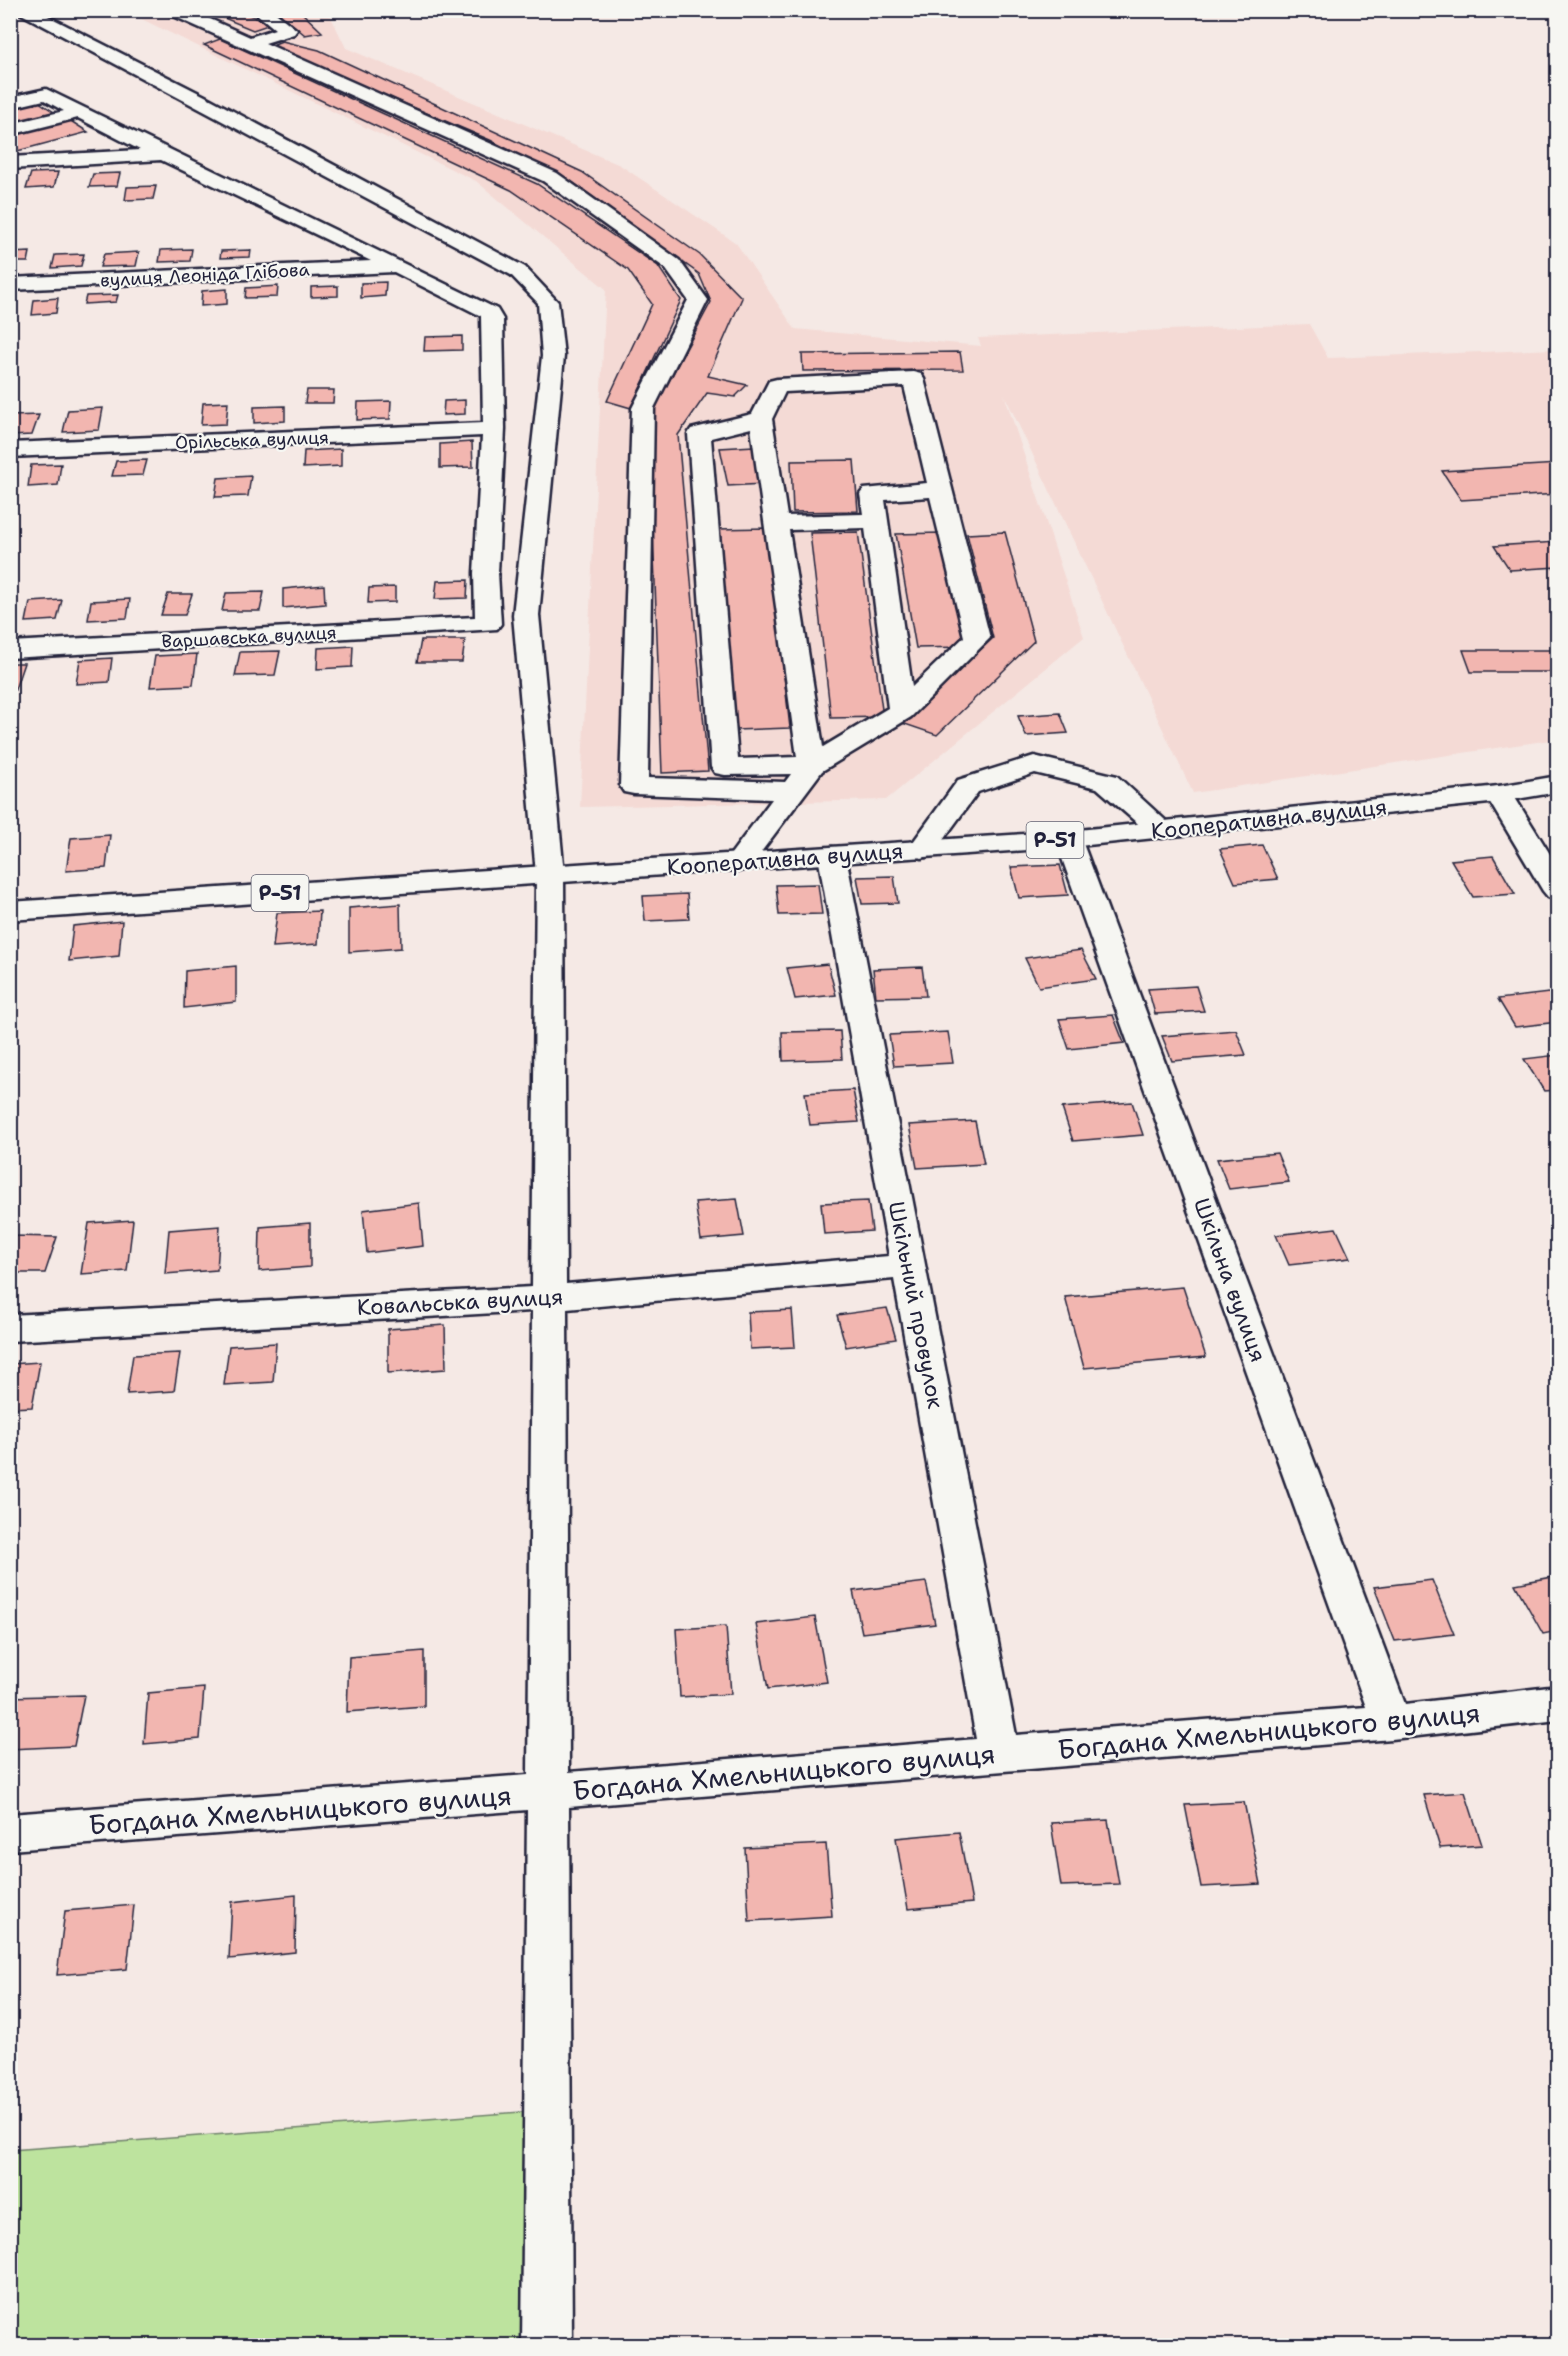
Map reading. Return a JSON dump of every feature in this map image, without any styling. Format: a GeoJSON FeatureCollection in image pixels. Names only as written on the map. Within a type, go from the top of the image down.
{"type":"FeatureCollection","features":[{"type":"Feature","properties":{"kind":"street"},"geometry":{"type":"LineString","coordinates":[[22,10],[199,100],[518,271],[548,302],[554,356],[525,615],[550,874],[548,2346]]}},
{"type":"Feature","properties":{"kind":"street"},"geometry":{"type":"LineString","coordinates":[[175,10],[550,177],[672,264],[698,300],[643,408],[634,786],[792,791]]}},
{"type":"Feature","properties":{"kind":"street"},"geometry":{"type":"LineString","coordinates":[[249,43],[288,30],[261,10]]}},
{"type":"Feature","properties":{"kind":"street"},"geometry":{"type":"LineString","coordinates":[[10,103],[46,94],[164,154],[400,266],[490,313],[494,429]]}},
{"type":"Feature","properties":{"kind":"street"},"geometry":{"type":"LineString","coordinates":[[10,130],[80,112]]}},
{"type":"Feature","properties":{"kind":"street"},"geometry":{"type":"LineString","coordinates":[[90,135],[113,129]]}},
{"type":"Feature","properties":{"kind":"street"},"geometry":{"type":"LineString","coordinates":[[10,156],[67,141]]}},
{"type":"Feature","properties":{"kind":"street"},"geometry":{"type":"LineString","coordinates":[[10,163],[164,154]]}},
{"type":"Feature","properties":{"kind":"street","name":"вулиця Леоніда Глібова"},"geometry":{"type":"LineString","coordinates":[[10,284],[400,266]]}},
{"type":"Feature","properties":{"kind":"street"},"geometry":{"type":"LineString","coordinates":[[739,862],[812,765],[902,711],[977,638],[913,379],[777,386],[761,419],[812,765]]}},
{"type":"Feature","properties":{"kind":"street"},"geometry":{"type":"LineString","coordinates":[[761,419],[699,434],[725,767],[812,765]]}},
{"type":"Feature","properties":{"kind":"street","name":"Орільська вулиця"},"geometry":{"type":"LineString","coordinates":[[10,450],[494,429]]}},
{"type":"Feature","properties":{"kind":"street","name":"Варшавська вулиця"},"geometry":{"type":"LineString","coordinates":[[10,650],[488,624],[486,573],[494,429]]}},
{"type":"Feature","properties":{"kind":"street"},"geometry":{"type":"LineString","coordinates":[[902,711],[872,494],[940,489]]}},
{"type":"Feature","properties":{"kind":"street"},"geometry":{"type":"LineString","coordinates":[[776,523],[876,520]]}},
{"type":"Feature","properties":{"kind":"street"},"geometry":{"type":"LineString","coordinates":[[922,849],[968,786],[1034,764],[1107,782],[1162,830]]}},
{"type":"Feature","properties":{"kind":"street","name":"Кооперативна вулиця"},"geometry":{"type":"LineString","coordinates":[[10,911],[1069,839],[1499,794],[1557,784]]}},
{"type":"Feature","properties":{"kind":"street"},"geometry":{"type":"LineString","coordinates":[[1499,794],[1557,891]]}},
{"type":"Feature","properties":{"kind":"street","name":"Шкільна вулиця"},"geometry":{"type":"LineString","coordinates":[[1069,839],[1392,1722]]}},
{"type":"Feature","properties":{"kind":"street","name":"Шкільний провулок"},"geometry":{"type":"LineString","coordinates":[[832,855],[999,1754]]}},
{"type":"Feature","properties":{"kind":"street","name":"Ковальська вулиця"},"geometry":{"type":"LineString","coordinates":[[10,1328],[549,1298],[909,1266]]}},
{"type":"Feature","properties":{"kind":"street","name":"Богдана Хмельницького вулиця"},"geometry":{"type":"LineString","coordinates":[[10,1832],[549,1791],[1392,1722],[1557,1703]]}},
{"type":"Feature","properties":{"kind":"shaded area"},"geometry":{"type":"Polygon","coordinates":[[[125,11],[328,11],[346,48],[620,165],[736,243],[795,329],[981,346],[978,338],[1309,324],[1328,358],[1557,349],[1557,739],[1193,793],[1004,394],[1084,637],[886,800],[580,807],[606,289],[476,181],[125,11]]]}},
{"type":"Feature","properties":{"kind":"green space"},"geometry":{"type":"Polygon","coordinates":[[[548,2110],[547,2345],[11,2346],[11,2150],[548,2110]]]}},
{"type":"Feature","properties":{"kind":"building"},"geometry":{"type":"Polygon","coordinates":[[[205,10],[237,10],[271,24],[253,30],[205,10]]]}},
{"type":"Feature","properties":{"kind":"building"},"geometry":{"type":"Polygon","coordinates":[[[275,10],[299,10],[322,32],[305,35],[275,10]]]}},
{"type":"Feature","properties":{"kind":"building"},"geometry":{"type":"Polygon","coordinates":[[[220,39],[537,184],[658,266],[681,300],[631,408],[607,401],[652,304],[628,270],[511,190],[204,45],[220,39]]]}},
{"type":"Feature","properties":{"kind":"building"},"geometry":{"type":"Polygon","coordinates":[[[282,41],[319,50],[582,172],[700,255],[742,298],[708,376],[747,385],[735,397],[707,393],[678,435],[708,771],[662,773],[649,419],[711,302],[699,274],[572,182],[490,140],[269,46],[282,41]]]}},
{"type":"Feature","properties":{"kind":"building"},"geometry":{"type":"Polygon","coordinates":[[[39,102],[57,114],[10,126],[10,109],[39,102]]]}},
{"type":"Feature","properties":{"kind":"building"},"geometry":{"type":"Polygon","coordinates":[[[66,118],[88,132],[10,153],[10,131],[66,118]]]}},
{"type":"Feature","properties":{"kind":"building"},"geometry":{"type":"Polygon","coordinates":[[[58,172],[54,187],[26,189],[31,173],[58,172]]]}},
{"type":"Feature","properties":{"kind":"building"},"geometry":{"type":"Polygon","coordinates":[[[120,173],[117,186],[89,187],[93,174],[120,173]]]}},
{"type":"Feature","properties":{"kind":"building"},"geometry":{"type":"Polygon","coordinates":[[[156,186],[153,199],[125,200],[127,187],[156,186]]]}},
{"type":"Feature","properties":{"kind":"building"},"geometry":{"type":"Polygon","coordinates":[[[192,249],[190,261],[159,262],[161,250],[192,249]]]}},
{"type":"Feature","properties":{"kind":"building"},"geometry":{"type":"Polygon","coordinates":[[[251,250],[250,257],[220,258],[221,251],[251,250]]]}},
{"type":"Feature","properties":{"kind":"building"},"geometry":{"type":"Polygon","coordinates":[[[30,252],[28,262],[10,262],[10,253],[30,252]]]}},
{"type":"Feature","properties":{"kind":"building"},"geometry":{"type":"Polygon","coordinates":[[[139,252],[136,266],[100,267],[104,254],[139,252]]]}},
{"type":"Feature","properties":{"kind":"building"},"geometry":{"type":"Polygon","coordinates":[[[84,254],[81,266],[52,268],[55,255],[84,254]]]}},
{"type":"Feature","properties":{"kind":"building"},"geometry":{"type":"Polygon","coordinates":[[[386,282],[385,296],[361,298],[361,283],[386,282]]]}},
{"type":"Feature","properties":{"kind":"building"},"geometry":{"type":"Polygon","coordinates":[[[278,286],[277,297],[245,298],[246,288],[278,286]]]}},
{"type":"Feature","properties":{"kind":"building"},"geometry":{"type":"Polygon","coordinates":[[[338,286],[338,296],[311,297],[311,287],[338,286]]]}},
{"type":"Feature","properties":{"kind":"building"},"geometry":{"type":"Polygon","coordinates":[[[227,289],[227,304],[201,306],[202,291],[227,289]]]}},
{"type":"Feature","properties":{"kind":"building"},"geometry":{"type":"Polygon","coordinates":[[[118,295],[116,302],[84,304],[86,296],[118,295]]]}},
{"type":"Feature","properties":{"kind":"building"},"geometry":{"type":"Polygon","coordinates":[[[58,298],[56,313],[32,315],[34,300],[58,298]]]}},
{"type":"Feature","properties":{"kind":"building"},"geometry":{"type":"Polygon","coordinates":[[[462,336],[462,350],[424,351],[425,337],[462,336]]]}},
{"type":"Feature","properties":{"kind":"building"},"geometry":{"type":"Polygon","coordinates":[[[960,352],[963,370],[803,371],[802,354],[960,352]]]}},
{"type":"Feature","properties":{"kind":"building"},"geometry":{"type":"Polygon","coordinates":[[[307,390],[334,390],[333,403],[305,403],[307,390]]]}},
{"type":"Feature","properties":{"kind":"building"},"geometry":{"type":"Polygon","coordinates":[[[465,400],[465,414],[443,415],[444,401],[465,400]]]}},
{"type":"Feature","properties":{"kind":"building"},"geometry":{"type":"Polygon","coordinates":[[[391,401],[390,419],[357,420],[358,402],[391,401]]]}},
{"type":"Feature","properties":{"kind":"building"},"geometry":{"type":"Polygon","coordinates":[[[228,402],[226,424],[201,425],[203,403],[228,402]]]}},
{"type":"Feature","properties":{"kind":"building"},"geometry":{"type":"Polygon","coordinates":[[[285,406],[285,421],[254,423],[254,407],[285,406]]]}},
{"type":"Feature","properties":{"kind":"building"},"geometry":{"type":"Polygon","coordinates":[[[103,408],[99,430],[63,432],[68,410],[103,408]]]}},
{"type":"Feature","properties":{"kind":"building"},"geometry":{"type":"Polygon","coordinates":[[[39,415],[32,435],[10,436],[10,416],[39,415]]]}},
{"type":"Feature","properties":{"kind":"building"},"geometry":{"type":"Polygon","coordinates":[[[472,442],[473,467],[440,468],[440,444],[472,442]]]}},
{"type":"Feature","properties":{"kind":"building"},"geometry":{"type":"Polygon","coordinates":[[[754,446],[763,484],[728,486],[720,448],[754,446]]]}},
{"type":"Feature","properties":{"kind":"building"},"geometry":{"type":"Polygon","coordinates":[[[341,449],[341,466],[303,468],[304,451],[341,449]]]}},
{"type":"Feature","properties":{"kind":"building"},"geometry":{"type":"Polygon","coordinates":[[[147,460],[143,475],[112,476],[116,461],[147,460]]]}},
{"type":"Feature","properties":{"kind":"building"},"geometry":{"type":"Polygon","coordinates":[[[854,460],[858,511],[793,512],[791,461],[854,460]]]}},
{"type":"Feature","properties":{"kind":"building"},"geometry":{"type":"Polygon","coordinates":[[[61,464],[58,485],[28,487],[31,465],[61,464]]]}},
{"type":"Feature","properties":{"kind":"building"},"geometry":{"type":"Polygon","coordinates":[[[1558,464],[1558,494],[1461,500],[1442,471],[1558,464]]]}},
{"type":"Feature","properties":{"kind":"building"},"geometry":{"type":"Polygon","coordinates":[[[251,476],[248,496],[215,497],[218,478],[251,476]]]}},
{"type":"Feature","properties":{"kind":"building"},"geometry":{"type":"Polygon","coordinates":[[[767,528],[790,728],[735,730],[718,529],[767,528]]]}},
{"type":"Feature","properties":{"kind":"building"},"geometry":{"type":"Polygon","coordinates":[[[858,532],[883,717],[831,718],[810,533],[858,532]]]}},
{"type":"Feature","properties":{"kind":"building"},"geometry":{"type":"Polygon","coordinates":[[[1005,532],[1034,641],[937,735],[902,723],[993,638],[967,534],[1005,532]]]}},
{"type":"Feature","properties":{"kind":"building"},"geometry":{"type":"Polygon","coordinates":[[[942,533],[965,647],[916,648],[896,534],[942,533]]]}},
{"type":"Feature","properties":{"kind":"building"},"geometry":{"type":"Polygon","coordinates":[[[1558,542],[1558,567],[1510,570],[1494,546],[1558,542]]]}},
{"type":"Feature","properties":{"kind":"building"},"geometry":{"type":"Polygon","coordinates":[[[468,580],[467,598],[435,599],[437,581],[468,580]]]}},
{"type":"Feature","properties":{"kind":"building"},"geometry":{"type":"Polygon","coordinates":[[[324,585],[325,604],[283,608],[283,589],[324,585]]]}},
{"type":"Feature","properties":{"kind":"building"},"geometry":{"type":"Polygon","coordinates":[[[395,587],[395,602],[368,603],[369,588],[395,587]]]}},
{"type":"Feature","properties":{"kind":"building"},"geometry":{"type":"Polygon","coordinates":[[[264,592],[260,611],[222,611],[226,593],[264,592]]]}},
{"type":"Feature","properties":{"kind":"building"},"geometry":{"type":"Polygon","coordinates":[[[168,594],[192,594],[185,615],[161,615],[168,594]]]}},
{"type":"Feature","properties":{"kind":"building"},"geometry":{"type":"Polygon","coordinates":[[[130,599],[127,618],[88,620],[91,601],[130,599]]]}},
{"type":"Feature","properties":{"kind":"building"},"geometry":{"type":"Polygon","coordinates":[[[62,600],[57,620],[26,622],[30,602],[62,600]]]}},
{"type":"Feature","properties":{"kind":"building"},"geometry":{"type":"Polygon","coordinates":[[[421,640],[465,640],[462,662],[417,662],[421,640]]]}},
{"type":"Feature","properties":{"kind":"building"},"geometry":{"type":"Polygon","coordinates":[[[353,646],[352,667],[317,669],[318,648],[353,646]]]}},
{"type":"Feature","properties":{"kind":"building"},"geometry":{"type":"Polygon","coordinates":[[[1463,650],[1558,650],[1558,672],[1471,672],[1463,650]]]}},
{"type":"Feature","properties":{"kind":"building"},"geometry":{"type":"Polygon","coordinates":[[[280,651],[275,675],[235,676],[240,652],[280,651]]]}},
{"type":"Feature","properties":{"kind":"building"},"geometry":{"type":"Polygon","coordinates":[[[197,654],[193,685],[150,687],[155,656],[197,654]]]}},
{"type":"Feature","properties":{"kind":"building"},"geometry":{"type":"Polygon","coordinates":[[[112,658],[109,682],[76,684],[80,660],[112,658]]]}},
{"type":"Feature","properties":{"kind":"building"},"geometry":{"type":"Polygon","coordinates":[[[10,663],[24,663],[10,704],[10,663]]]}},
{"type":"Feature","properties":{"kind":"building"},"geometry":{"type":"Polygon","coordinates":[[[1060,713],[1068,733],[1026,736],[1018,716],[1060,713]]]}},
{"type":"Feature","properties":{"kind":"building"},"geometry":{"type":"Polygon","coordinates":[[[110,835],[106,868],[66,871],[71,838],[110,835]]]}},
{"type":"Feature","properties":{"kind":"building"},"geometry":{"type":"Polygon","coordinates":[[[1262,845],[1278,879],[1235,883],[1220,849],[1262,845]]]}},
{"type":"Feature","properties":{"kind":"building"},"geometry":{"type":"Polygon","coordinates":[[[1493,856],[1515,894],[1473,897],[1451,860],[1493,856]]]}},
{"type":"Feature","properties":{"kind":"building"},"geometry":{"type":"Polygon","coordinates":[[[1060,865],[1068,895],[1019,898],[1011,867],[1060,865]]]}},
{"type":"Feature","properties":{"kind":"building"},"geometry":{"type":"Polygon","coordinates":[[[894,876],[898,903],[862,904],[857,877],[894,876]]]}},
{"type":"Feature","properties":{"kind":"building"},"geometry":{"type":"Polygon","coordinates":[[[818,884],[822,914],[779,915],[776,885],[818,884]]]}},
{"type":"Feature","properties":{"kind":"building"},"geometry":{"type":"Polygon","coordinates":[[[687,894],[689,919],[645,921],[643,896],[687,894]]]}},
{"type":"Feature","properties":{"kind":"building"},"geometry":{"type":"Polygon","coordinates":[[[400,904],[401,948],[349,952],[349,908],[400,904]]]}},
{"type":"Feature","properties":{"kind":"building"},"geometry":{"type":"Polygon","coordinates":[[[320,911],[318,944],[273,947],[277,913],[320,911]]]}},
{"type":"Feature","properties":{"kind":"building"},"geometry":{"type":"Polygon","coordinates":[[[122,921],[119,956],[69,961],[73,926],[122,921]]]}},
{"type":"Feature","properties":{"kind":"building"},"geometry":{"type":"Polygon","coordinates":[[[1081,950],[1096,979],[1039,987],[1025,958],[1081,950]]]}},
{"type":"Feature","properties":{"kind":"building"},"geometry":{"type":"Polygon","coordinates":[[[828,964],[836,995],[795,999],[787,968],[828,964]]]}},
{"type":"Feature","properties":{"kind":"building"},"geometry":{"type":"Polygon","coordinates":[[[236,966],[236,1002],[184,1008],[185,971],[236,966]]]}},
{"type":"Feature","properties":{"kind":"building"},"geometry":{"type":"Polygon","coordinates":[[[922,967],[926,996],[876,997],[873,969],[922,967]]]}},
{"type":"Feature","properties":{"kind":"building"},"geometry":{"type":"Polygon","coordinates":[[[1196,986],[1204,1011],[1155,1014],[1148,989],[1196,986]]]}},
{"type":"Feature","properties":{"kind":"building"},"geometry":{"type":"Polygon","coordinates":[[[1557,992],[1558,1022],[1515,1027],[1498,999],[1557,992]]]}},
{"type":"Feature","properties":{"kind":"building"},"geometry":{"type":"Polygon","coordinates":[[[1113,1015],[1124,1043],[1069,1049],[1059,1019],[1113,1015]]]}},
{"type":"Feature","properties":{"kind":"building"},"geometry":{"type":"Polygon","coordinates":[[[1236,1030],[1246,1055],[1172,1061],[1162,1036],[1236,1030]]]}},
{"type":"Feature","properties":{"kind":"building"},"geometry":{"type":"Polygon","coordinates":[[[840,1031],[842,1059],[783,1061],[782,1032],[840,1031]]]}},
{"type":"Feature","properties":{"kind":"building"},"geometry":{"type":"Polygon","coordinates":[[[948,1032],[953,1063],[894,1066],[889,1035],[948,1032]]]}},
{"type":"Feature","properties":{"kind":"building"},"geometry":{"type":"Polygon","coordinates":[[[1558,1055],[1558,1090],[1544,1091],[1524,1059],[1558,1055]]]}},
{"type":"Feature","properties":{"kind":"building"},"geometry":{"type":"Polygon","coordinates":[[[853,1090],[859,1122],[810,1125],[805,1093],[853,1090]]]}},
{"type":"Feature","properties":{"kind":"building"},"geometry":{"type":"Polygon","coordinates":[[[1132,1102],[1143,1135],[1073,1141],[1062,1108],[1132,1102]]]}},
{"type":"Feature","properties":{"kind":"building"},"geometry":{"type":"Polygon","coordinates":[[[975,1121],[984,1164],[917,1168],[909,1125],[975,1121]]]}},
{"type":"Feature","properties":{"kind":"building"},"geometry":{"type":"Polygon","coordinates":[[[1277,1153],[1289,1182],[1229,1189],[1217,1159],[1277,1153]]]}},
{"type":"Feature","properties":{"kind":"building"},"geometry":{"type":"Polygon","coordinates":[[[737,1199],[744,1236],[701,1240],[695,1202],[737,1199]]]}},
{"type":"Feature","properties":{"kind":"building"},"geometry":{"type":"Polygon","coordinates":[[[868,1201],[872,1231],[824,1234],[821,1203],[868,1201]]]}},
{"type":"Feature","properties":{"kind":"building"},"geometry":{"type":"Polygon","coordinates":[[[419,1203],[423,1246],[367,1253],[363,1210],[419,1203]]]}},
{"type":"Feature","properties":{"kind":"building"},"geometry":{"type":"Polygon","coordinates":[[[133,1220],[127,1271],[81,1274],[89,1223],[133,1220]]]}},
{"type":"Feature","properties":{"kind":"building"},"geometry":{"type":"Polygon","coordinates":[[[310,1223],[310,1267],[259,1271],[260,1227],[310,1223]]]}},
{"type":"Feature","properties":{"kind":"building"},"geometry":{"type":"Polygon","coordinates":[[[220,1226],[217,1270],[165,1274],[169,1230],[220,1226]]]}},
{"type":"Feature","properties":{"kind":"building"},"geometry":{"type":"Polygon","coordinates":[[[1336,1228],[1350,1258],[1289,1265],[1276,1235],[1336,1228]]]}},
{"type":"Feature","properties":{"kind":"building"},"geometry":{"type":"Polygon","coordinates":[[[12,1236],[57,1237],[45,1273],[10,1273],[12,1236]]]}},
{"type":"Feature","properties":{"kind":"building"},"geometry":{"type":"Polygon","coordinates":[[[1183,1287],[1206,1357],[1084,1368],[1065,1297],[1183,1287]]]}},
{"type":"Feature","properties":{"kind":"building"},"geometry":{"type":"Polygon","coordinates":[[[887,1308],[896,1339],[846,1347],[837,1315],[887,1308]]]}},
{"type":"Feature","properties":{"kind":"building"},"geometry":{"type":"Polygon","coordinates":[[[792,1310],[795,1347],[750,1349],[748,1312],[792,1310]]]}},
{"type":"Feature","properties":{"kind":"building"},"geometry":{"type":"Polygon","coordinates":[[[445,1325],[446,1369],[388,1373],[388,1329],[445,1325]]]}},
{"type":"Feature","properties":{"kind":"building"},"geometry":{"type":"Polygon","coordinates":[[[276,1343],[273,1382],[224,1385],[229,1346],[276,1343]]]}},
{"type":"Feature","properties":{"kind":"building"},"geometry":{"type":"Polygon","coordinates":[[[180,1353],[174,1391],[127,1394],[133,1355],[180,1353]]]}},
{"type":"Feature","properties":{"kind":"building"},"geometry":{"type":"Polygon","coordinates":[[[40,1362],[32,1407],[10,1408],[10,1364],[40,1362]]]}},
{"type":"Feature","properties":{"kind":"building"},"geometry":{"type":"Polygon","coordinates":[[[1558,1576],[1558,1631],[1543,1634],[1515,1584],[1558,1576]]]}},
{"type":"Feature","properties":{"kind":"building"},"geometry":{"type":"Polygon","coordinates":[[[1432,1580],[1454,1634],[1395,1641],[1374,1587],[1432,1580]]]}},
{"type":"Feature","properties":{"kind":"building"},"geometry":{"type":"Polygon","coordinates":[[[926,1582],[935,1624],[862,1633],[853,1591],[926,1582]]]}},
{"type":"Feature","properties":{"kind":"building"},"geometry":{"type":"Polygon","coordinates":[[[815,1617],[827,1682],[768,1689],[756,1624],[815,1617]]]}},
{"type":"Feature","properties":{"kind":"building"},"geometry":{"type":"Polygon","coordinates":[[[726,1626],[731,1694],[680,1697],[676,1629],[726,1626]]]}},
{"type":"Feature","properties":{"kind":"building"},"geometry":{"type":"Polygon","coordinates":[[[424,1651],[424,1706],[347,1712],[349,1657],[424,1651]]]}},
{"type":"Feature","properties":{"kind":"building"},"geometry":{"type":"Polygon","coordinates":[[[204,1688],[200,1739],[144,1744],[148,1693],[204,1688]]]}},
{"type":"Feature","properties":{"kind":"building"},"geometry":{"type":"Polygon","coordinates":[[[84,1695],[74,1746],[10,1749],[10,1697],[84,1695]]]}},
{"type":"Feature","properties":{"kind":"building"},"geometry":{"type":"Polygon","coordinates":[[[1465,1792],[1482,1845],[1440,1848],[1424,1795],[1465,1792]]]}},
{"type":"Feature","properties":{"kind":"building"},"geometry":{"type":"Polygon","coordinates":[[[1244,1802],[1261,1884],[1201,1887],[1185,1805],[1244,1802]]]}},
{"type":"Feature","properties":{"kind":"building"},"geometry":{"type":"Polygon","coordinates":[[[1108,1820],[1119,1884],[1061,1886],[1051,1823],[1108,1820]]]}},
{"type":"Feature","properties":{"kind":"building"},"geometry":{"type":"Polygon","coordinates":[[[959,1832],[972,1903],[908,1909],[896,1838],[959,1832]]]}},
{"type":"Feature","properties":{"kind":"building"},"geometry":{"type":"Polygon","coordinates":[[[826,1844],[832,1916],[749,1921],[745,1848],[826,1844]]]}},
{"type":"Feature","properties":{"kind":"building"},"geometry":{"type":"Polygon","coordinates":[[[296,1895],[295,1952],[229,1959],[232,1902],[296,1895]]]}},
{"type":"Feature","properties":{"kind":"building"},"geometry":{"type":"Polygon","coordinates":[[[134,1905],[127,1969],[57,1975],[65,1911],[134,1905]]]}},
{"type":"Feature","properties":{"kind":"railway"},"geometry":{"type":"LineString","coordinates":[[10,13],[21,10]]}}]}
